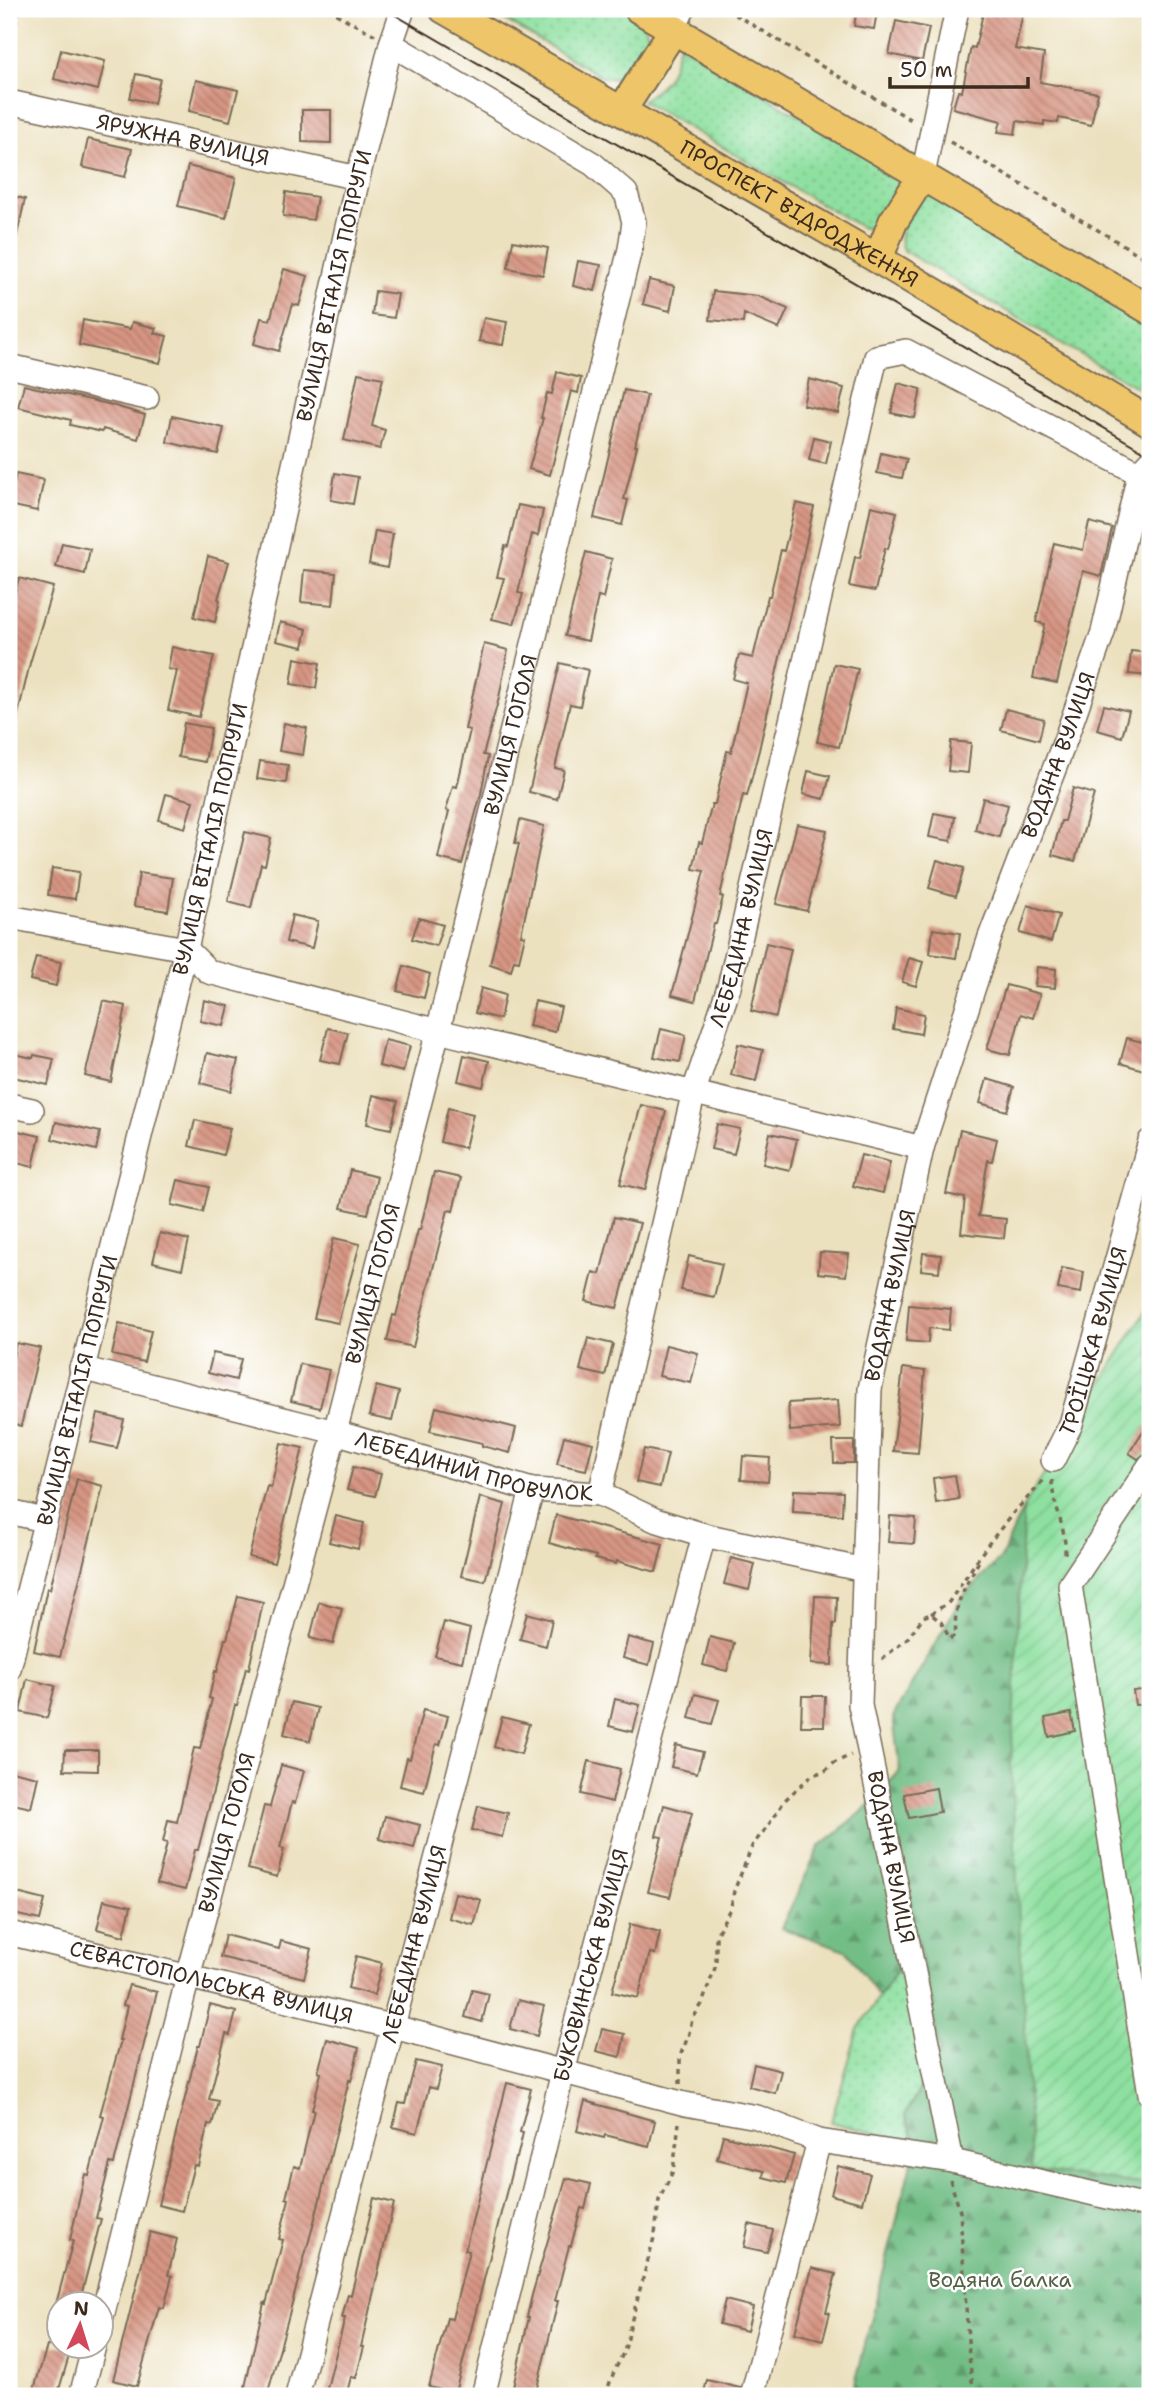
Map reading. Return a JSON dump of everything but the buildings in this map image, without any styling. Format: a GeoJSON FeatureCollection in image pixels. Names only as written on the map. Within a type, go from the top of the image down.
{"type":"FeatureCollection","features":[{"type":"Feature","properties":{"kind":"main road","name":"ПРОСПЕКТ ВІДРОДЖЕННЯ"},"geometry":{"type":"LineString","coordinates":[[443,9],[878,259],[1150,422]]}},
{"type":"Feature","properties":{"kind":"main road"},"geometry":{"type":"LineString","coordinates":[[639,9],[679,19],[923,175],[1150,310]]}},
{"type":"Feature","properties":{"kind":"main road"},"geometry":{"type":"LineString","coordinates":[[622,110],[679,19]]}},
{"type":"Feature","properties":{"kind":"main road"},"geometry":{"type":"LineString","coordinates":[[878,259],[893,222],[923,175]]}},
{"type":"Feature","properties":{"kind":"street","name":"ВУЛИЦЯ ВІТАЛІЯ ПОПРУГИ"},"geometry":{"type":"LineString","coordinates":[[9,1669],[186,949],[358,178],[391,44],[403,9]]}},
{"type":"Feature","properties":{"kind":"street"},"geometry":{"type":"LineString","coordinates":[[923,175],[957,9]]}},
{"type":"Feature","properties":{"kind":"street","name":"ВУЛИЦЯ ГОГОЛЯ"},"geometry":{"type":"LineString","coordinates":[[109,2290],[188,1977],[335,1432],[438,1031],[630,249],[634,222],[626,193],[593,164],[391,44]]}},
{"type":"Feature","properties":{"kind":"street","name":"ЯРУЖНА ВУЛИЦЯ"},"geometry":{"type":"LineString","coordinates":[[9,102],[358,178]]}},
{"type":"Feature","properties":{"kind":"street","name":"ЛЕБЕДИНА ВУЛИЦЯ"},"geometry":{"type":"LineString","coordinates":[[600,1494],[694,1091],[729,987],[876,357],[906,351],[1147,472]]}},
{"type":"Feature","properties":{"kind":"street"},"geometry":{"type":"LineString","coordinates":[[9,366],[147,398]]}},
{"type":"Feature","properties":{"kind":"street","name":"ВОДЯНА ВУЛИЦЯ"},"geometry":{"type":"LineString","coordinates":[[952,2161],[860,1705],[870,1389],[922,1148],[990,937],[1066,738],[1102,632],[1147,472]]}},
{"type":"Feature","properties":{"kind":"street"},"geometry":{"type":"LineString","coordinates":[[9,917],[186,949],[209,972],[438,1031],[922,1148]]}},
{"type":"Feature","properties":{"kind":"street"},"geometry":{"type":"LineString","coordinates":[[9,1105],[32,1110]]}},
{"type":"Feature","properties":{"kind":"street","name":"ТРОЇЦЬКА ВУЛИЦЯ"},"geometry":{"type":"LineString","coordinates":[[1053,1460],[1071,1424],[1150,1141]]}},
{"type":"Feature","properties":{"kind":"street","name":"ЛЕБЕДИНИЙ ПРОВУЛОК"},"geometry":{"type":"LineString","coordinates":[[81,1368],[335,1432],[532,1490],[600,1494],[655,1520],[704,1535],[864,1570]]}},
{"type":"Feature","properties":{"kind":"street"},"geometry":{"type":"LineString","coordinates":[[1150,1465],[1070,1585],[1150,2094]]}},
{"type":"Feature","properties":{"kind":"street","name":"ЛЕБЕДИНА ВУЛИЦЯ"},"geometry":{"type":"LineString","coordinates":[[297,2396],[532,1490]]}},
{"type":"Feature","properties":{"kind":"street"},"geometry":{"type":"LineString","coordinates":[[9,1512],[44,1520]]}},
{"type":"Feature","properties":{"kind":"street","name":"БУКОВИНСЬКА ВУЛИЦЯ"},"geometry":{"type":"LineString","coordinates":[[483,2396],[704,1535]]}},
{"type":"Feature","properties":{"kind":"street","name":"СЕВАСТОПОЛЬСЬКА ВУЛИЦЯ"},"geometry":{"type":"LineString","coordinates":[[9,1933],[394,2027],[680,2103],[757,2117],[819,2141],[952,2161],[1138,2204],[1150,2201]]}},
{"type":"Feature","properties":{"kind":"street"},"geometry":{"type":"LineString","coordinates":[[752,2396],[819,2141]]}},
{"type":"Feature","properties":{"kind":"street"},"geometry":{"type":"LineString","coordinates":[[82,2396],[91,2360]]}},
{"type":"Feature","properties":{"kind":"path"},"geometry":{"type":"LineString","coordinates":[[9,54],[19,9]]}},
{"type":"Feature","properties":{"kind":"path"},"geometry":{"type":"LineString","coordinates":[[327,9],[391,44]]}},
{"type":"Feature","properties":{"kind":"path"},"geometry":{"type":"LineString","coordinates":[[860,1679],[870,1666],[888,1656],[907,1639],[923,1617],[949,1602],[986,1547],[1039,1486],[1053,1460]]}},
{"type":"Feature","properties":{"kind":"path"},"geometry":{"type":"LineString","coordinates":[[1053,1460],[1052,1494],[1066,1542],[1065,1572],[1070,1585]]}},
{"type":"Feature","properties":{"kind":"path"},"geometry":{"type":"LineString","coordinates":[[931,1614],[941,1622],[950,1639],[956,1634],[962,1590],[986,1547]]}},
{"type":"Feature","properties":{"kind":"path"},"geometry":{"type":"LineString","coordinates":[[607,2396],[608,2385],[628,2342],[655,2234],[659,2200],[673,2171],[680,2103],[680,2056],[716,1965],[716,1935],[731,1907],[734,1891],[753,1844],[785,1800],[812,1775],[825,1771],[834,1763],[856,1752],[869,1751]]}},
{"type":"Feature","properties":{"kind":"path"},"geometry":{"type":"LineString","coordinates":[[952,2161],[949,2171],[960,2211],[974,2396]]}},
{"type":"Feature","properties":{"kind":"green space"},"geometry":{"type":"Polygon","coordinates":[[[486,9],[622,9],[637,17],[644,25],[648,42],[643,59],[624,80],[602,77],[486,9]]]}},
{"type":"Feature","properties":{"kind":"green space"},"geometry":{"type":"Polygon","coordinates":[[[679,44],[901,177],[896,200],[885,220],[873,230],[861,227],[642,101],[668,77],[679,44]]]}},
{"type":"Feature","properties":{"kind":"green space"},"geometry":{"type":"Polygon","coordinates":[[[928,190],[1150,318],[1150,395],[904,251],[901,243],[903,227],[928,190]]]}},
{"type":"Feature","properties":{"kind":"green space"},"geometry":{"type":"Polygon","coordinates":[[[1150,1304],[1150,2185],[1032,2170],[1011,1766],[1024,1506],[1150,1304]]]}},
{"type":"Feature","properties":{"kind":"green space","name":"Водяна балка"},"geometry":{"type":"Polygon","coordinates":[[[1024,1506],[1063,1557],[1150,2185],[1150,2396],[852,2396],[916,2144],[905,2115],[940,2052],[918,1939],[879,1997],[846,1950],[781,1928],[820,1846],[861,1813],[900,1771],[893,1717],[962,1597],[1001,1558],[1024,1506]]]}},
{"type":"Feature","properties":{"kind":"green space"},"geometry":{"type":"Polygon","coordinates":[[[918,1938],[940,2052],[905,2115],[916,2144],[831,2122],[858,2029],[918,1938]]]}},
{"type":"Feature","properties":{"kind":"tram line"},"geometry":{"type":"LineString","coordinates":[[385,9],[1150,455]]}}]}
